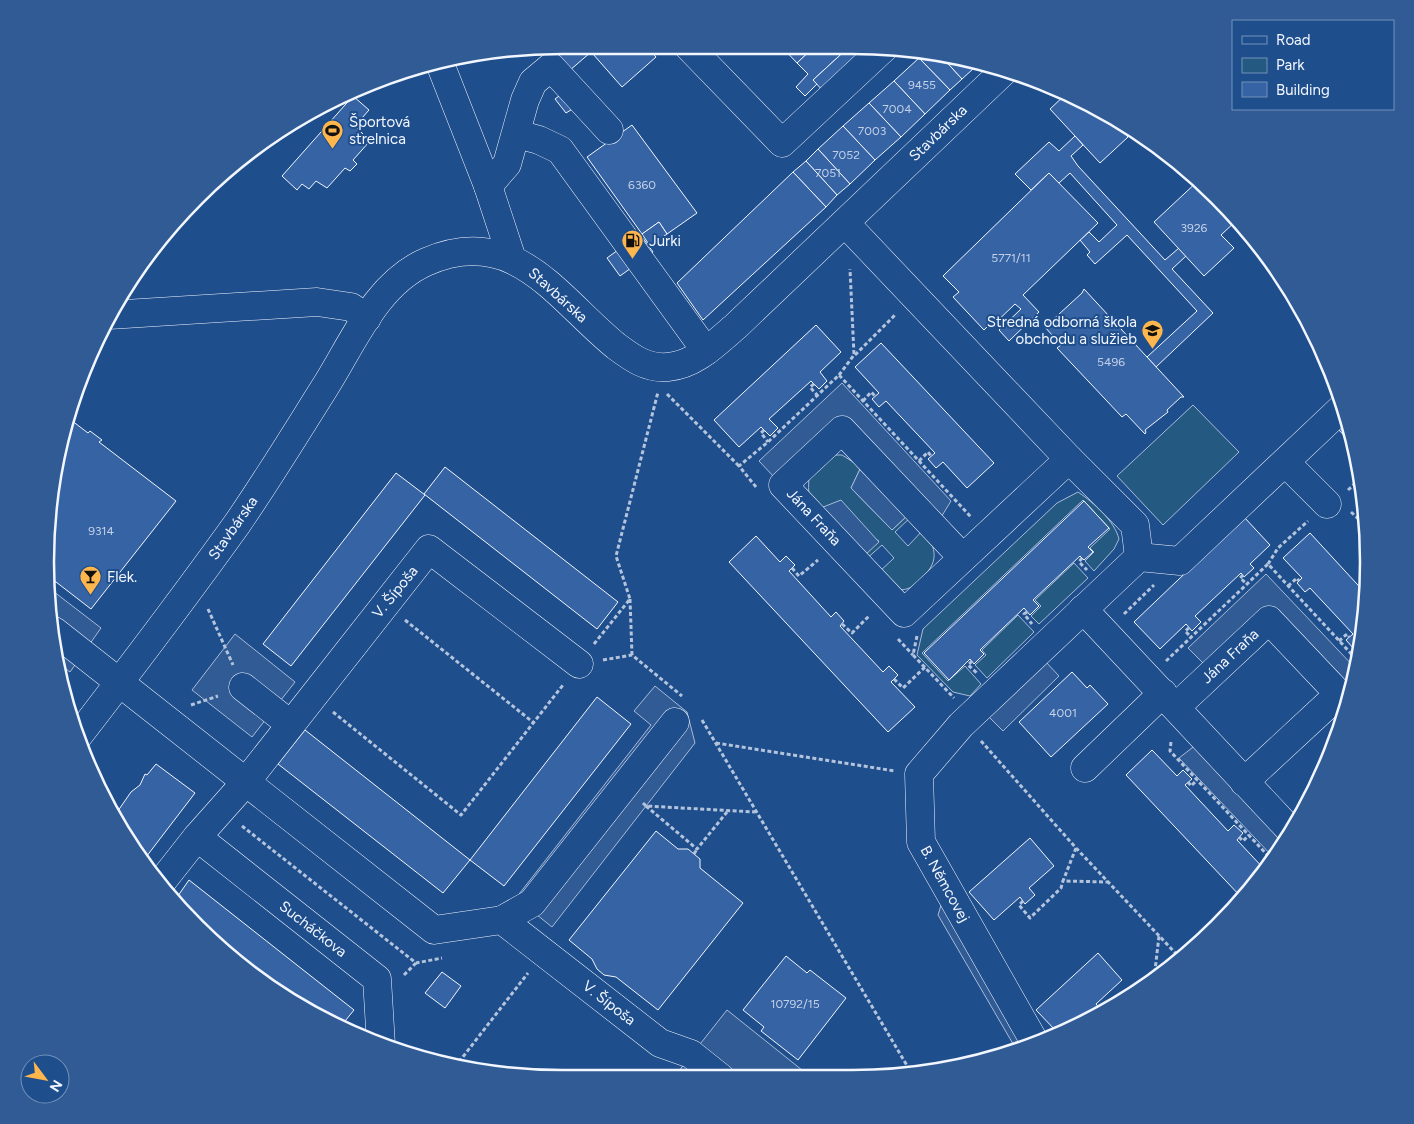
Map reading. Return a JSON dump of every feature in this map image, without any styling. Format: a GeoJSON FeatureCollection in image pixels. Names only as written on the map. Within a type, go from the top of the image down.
{"type":"FeatureCollection","features":[{"type":"Feature","properties":{"kind":"street"},"geometry":{"type":"LineString","coordinates":[[696,54],[782,143],[877,55]]}},
{"type":"Feature","properties":{"kind":"street"},"geometry":{"type":"LineString","coordinates":[[488,186],[507,164],[517,134],[525,100],[533,82],[551,67],[609,130]]}},
{"type":"Feature","properties":{"kind":"street"},"geometry":{"type":"LineString","coordinates":[[441,69],[488,186],[512,259]]}},
{"type":"Feature","properties":{"kind":"street","name":"Stavbárska"},"geometry":{"type":"LineString","coordinates":[[83,729],[238,522],[367,318],[397,280],[428,261],[471,251],[491,252],[512,259],[541,277],[599,332],[638,362],[653,367],[668,367],[694,359],[736,326],[999,76]]}},
{"type":"Feature","properties":{"kind":"street"},"geometry":{"type":"LineString","coordinates":[[517,134],[539,140],[560,150],[706,351]]}},
{"type":"Feature","properties":{"kind":"street"},"geometry":{"type":"LineString","coordinates":[[845,223],[1069,459],[1135,525],[1139,557]]}},
{"type":"Feature","properties":{"kind":"street"},"geometry":{"type":"LineString","coordinates":[[118,314],[317,302],[351,308],[367,318]]}},
{"type":"Feature","properties":{"kind":"street"},"geometry":{"type":"LineString","coordinates":[[919,774],[959,713],[1083,609],[1139,557],[1180,561],[1337,413]]}},
{"type":"Feature","properties":{"kind":"street","name":"Jána Fraňa"},"geometry":{"type":"LineString","coordinates":[[963,558],[842,430],[783,485],[904,613],[963,558],[1069,459]]}},
{"type":"Feature","properties":{"kind":"street"},"geometry":{"type":"LineString","coordinates":[[1286,463],[1327,504]]}},
{"type":"Feature","properties":{"kind":"street","name":"V. Šípoša"},"geometry":{"type":"LineString","coordinates":[[245,782],[429,549],[579,664]]}},
{"type":"Feature","properties":{"kind":"street"},"geometry":{"type":"LineString","coordinates":[[1083,609],[1286,825]]}},
{"type":"Feature","properties":{"kind":"street","name":"Jána Fraňa"},"geometry":{"type":"LineString","coordinates":[[1085,768],[1269,620],[1339,694],[1244,782]]}},
{"type":"Feature","properties":{"kind":"street"},"geometry":{"type":"LineString","coordinates":[[59,635],[162,714],[245,782],[434,930],[502,920],[532,903],[675,722]]}},
{"type":"Feature","properties":{"kind":"street"},"geometry":{"type":"LineString","coordinates":[[244,687],[290,724]]}},
{"type":"Feature","properties":{"kind":"street","name":"B. Němcovej"},"geometry":{"type":"LineString","coordinates":[[919,774],[921,842],[1032,1037]]}},
{"type":"Feature","properties":{"kind":"street"},"geometry":{"type":"LineString","coordinates":[[165,878],[197,837],[245,782]]}},
{"type":"Feature","properties":{"kind":"street","name":"Sucháčkova"},"geometry":{"type":"LineString","coordinates":[[197,837],[376,979],[380,1036]]}},
{"type":"Feature","properties":{"kind":"street","name":"V. Šípoša"},"geometry":{"type":"LineString","coordinates":[[502,920],[660,1043],[691,1054],[711,1070]]}},
{"type":"Feature","properties":{"kind":"path"},"geometry":{"type":"LineString","coordinates":[[854,355],[903,307]]}},
{"type":"Feature","properties":{"kind":"path"},"geometry":{"type":"LineString","coordinates":[[814,384],[810,387],[817,395]]}},
{"type":"Feature","properties":{"kind":"path"},"geometry":{"type":"LineString","coordinates":[[632,655],[630,598],[616,556],[659,386],[739,466]]}},
{"type":"Feature","properties":{"kind":"path"},"geometry":{"type":"LineString","coordinates":[[863,401],[871,392],[875,396]]}},
{"type":"Feature","properties":{"kind":"path"},"geometry":{"type":"LineString","coordinates":[[764,430],[761,434],[768,442]]}},
{"type":"Feature","properties":{"kind":"path"},"geometry":{"type":"LineString","coordinates":[[919,461],[928,452],[931,456]]}},
{"type":"Feature","properties":{"kind":"path"},"geometry":{"type":"LineString","coordinates":[[792,568],[799,576],[820,558]]}},
{"type":"Feature","properties":{"kind":"path"},"geometry":{"type":"LineString","coordinates":[[1121,616],[1180,561]]}},
{"type":"Feature","properties":{"kind":"path"},"geometry":{"type":"LineString","coordinates":[[1165,662],[1268,564],[1351,654]]}},
{"type":"Feature","properties":{"kind":"path"},"geometry":{"type":"LineString","coordinates":[[1243,575],[1240,578],[1247,584]]}},
{"type":"Feature","properties":{"kind":"path"},"geometry":{"type":"LineString","coordinates":[[1288,586],[1297,578],[1299,581]]}},
{"type":"Feature","properties":{"kind":"path"},"geometry":{"type":"LineString","coordinates":[[579,664],[630,598]]}},
{"type":"Feature","properties":{"kind":"path"},"geometry":{"type":"LineString","coordinates":[[385,604],[534,723]]}},
{"type":"Feature","properties":{"kind":"path"},"geometry":{"type":"LineString","coordinates":[[162,714],[244,687],[207,606]]}},
{"type":"Feature","properties":{"kind":"path"},"geometry":{"type":"LineString","coordinates":[[842,624],[852,633],[873,613]]}},
{"type":"Feature","properties":{"kind":"path"},"geometry":{"type":"LineString","coordinates":[[1189,628],[1185,631],[1191,637]]}},
{"type":"Feature","properties":{"kind":"path"},"geometry":{"type":"LineString","coordinates":[[918,631],[913,655],[971,730],[1076,848],[1176,953]]}},
{"type":"Feature","properties":{"kind":"path"},"geometry":{"type":"LineString","coordinates":[[1339,642],[1347,634],[1350,637]]}},
{"type":"Feature","properties":{"kind":"path"},"geometry":{"type":"LineString","coordinates":[[894,678],[903,688],[924,667]]}},
{"type":"Feature","properties":{"kind":"path"},"geometry":{"type":"LineString","coordinates":[[1169,700],[1170,751],[1267,855]]}},
{"type":"Feature","properties":{"kind":"path"},"geometry":{"type":"LineString","coordinates":[[715,743],[919,774]]}},
{"type":"Feature","properties":{"kind":"path"},"geometry":{"type":"LineString","coordinates":[[1188,782],[1191,786],[1197,780]]}},
{"type":"Feature","properties":{"kind":"path"},"geometry":{"type":"LineString","coordinates":[[623,788],[697,849]]}},
{"type":"Feature","properties":{"kind":"path"},"geometry":{"type":"LineString","coordinates":[[646,806],[727,812],[756,812]]}},
{"type":"Feature","properties":{"kind":"path"},"geometry":{"type":"LineString","coordinates":[[694,854],[727,812]]}},
{"type":"Feature","properties":{"kind":"path"},"geometry":{"type":"LineString","coordinates":[[1240,837],[1243,841],[1249,835]]}},
{"type":"Feature","properties":{"kind":"path"},"geometry":{"type":"LineString","coordinates":[[1023,901],[1019,905],[1030,918],[1061,888],[1076,848]]}},
{"type":"Feature","properties":{"kind":"path"},"geometry":{"type":"LineString","coordinates":[[1063,881],[1108,882]]}},
{"type":"Feature","properties":{"kind":"path"},"geometry":{"type":"LineString","coordinates":[[1155,969],[1159,936]]}},
{"type":"Feature","properties":{"kind":"path"},"geometry":{"type":"LineString","coordinates":[[461,1060],[532,968]]}},
{"type":"Feature","properties":{"kind":"green space"},"geometry":{"type":"Polygon","coordinates":[[[1193,405],[1239,452],[1163,525],[1117,476],[1193,405]]]}},
{"type":"Feature","properties":{"kind":"green space"},"geometry":{"type":"Polygon","coordinates":[[[833,455],[842,455],[861,467],[851,488],[892,530],[909,514],[911,517],[895,532],[908,546],[924,529],[934,550],[933,561],[927,573],[912,587],[901,590],[878,573],[894,558],[882,545],[865,560],[863,557],[879,541],[818,509],[810,499],[809,478],[833,455]]]}},
{"type":"Feature","properties":{"kind":"green space"},"geometry":{"type":"Polygon","coordinates":[[[1078,492],[1097,507],[1113,525],[1119,539],[1114,549],[1094,571],[1085,561],[1094,552],[1090,548],[1110,529],[1083,500],[922,653],[948,681],[965,666],[981,684],[970,696],[953,692],[917,655],[923,629],[1057,503],[1078,492]]]}},
{"type":"Feature","properties":{"kind":"green space"},"geometry":{"type":"Polygon","coordinates":[[[1074,563],[1088,578],[1039,624],[1031,616],[1041,606],[1035,600],[1074,563]]]}},
{"type":"Feature","properties":{"kind":"green space"},"geometry":{"type":"Polygon","coordinates":[[[1018,615],[1034,632],[987,678],[975,665],[986,655],[982,650],[1018,615]]]}},
{"type":"Feature","properties":{"kind":"shaded area"},"geometry":{"type":"Polygon","coordinates":[[[842,383],[951,501],[940,519],[841,416],[774,477],[759,461],[842,383]]]}},
{"type":"Feature","properties":{"kind":"shaded area"},"geometry":{"type":"Polygon","coordinates":[[[861,467],[909,514],[892,530],[851,488],[861,467]]]}},
{"type":"Feature","properties":{"kind":"shaded area"},"geometry":{"type":"Polygon","coordinates":[[[841,500],[879,542],[863,557],[818,509],[841,500]]]}},
{"type":"Feature","properties":{"kind":"shaded area"},"geometry":{"type":"Polygon","coordinates":[[[1266,574],[1350,662],[1344,689],[1266,607],[1204,664],[1188,648],[1266,574]]]}},
{"type":"Feature","properties":{"kind":"shaded area"},"geometry":{"type":"Polygon","coordinates":[[[55,593],[101,628],[70,672],[66,669],[64,661],[58,628],[55,593]]]}},
{"type":"Feature","properties":{"kind":"shaded area"},"geometry":{"type":"Polygon","coordinates":[[[235,634],[295,682],[252,737],[192,690],[235,634]]]}},
{"type":"Feature","properties":{"kind":"shaded area"},"geometry":{"type":"Polygon","coordinates":[[[1045,661],[1059,676],[1003,731],[988,716],[1045,661]]]}},
{"type":"Feature","properties":{"kind":"shaded area"},"geometry":{"type":"Polygon","coordinates":[[[655,686],[687,712],[695,743],[552,927],[516,898],[651,725],[634,711],[655,686]]]}},
{"type":"Feature","properties":{"kind":"shaded area"},"geometry":{"type":"Polygon","coordinates":[[[1197,744],[1282,833],[1269,852],[1179,758],[1197,744]]]}},
{"type":"Feature","properties":{"kind":"shaded area"},"geometry":{"type":"Polygon","coordinates":[[[942,902],[1023,1040],[1013,1044],[938,915],[942,902]]]}},
{"type":"Feature","properties":{"kind":"shaded area"},"geometry":{"type":"Polygon","coordinates":[[[727,1010],[802,1070],[680,1070],[727,1010]]]}},
{"type":"Feature","properties":{"kind":"building"},"geometry":{"type":"Polygon","coordinates":[[[554,54],[589,54],[569,71],[554,54]]]}},
{"type":"Feature","properties":{"kind":"building"},"geometry":{"type":"Polygon","coordinates":[[[593,54],[654,54],[656,57],[622,87],[593,54]]]}},
{"type":"Feature","properties":{"kind":"building"},"geometry":{"type":"Polygon","coordinates":[[[789,54],[807,54],[797,63],[789,54]]]}},
{"type":"Feature","properties":{"kind":"building"},"geometry":{"type":"Polygon","coordinates":[[[807,54],[841,54],[813,80],[817,84],[805,96],[796,87],[808,74],[797,63],[807,54]]]}},
{"type":"Feature","properties":{"kind":"building"},"geometry":{"type":"Polygon","coordinates":[[[841,54],[867,54],[825,93],[813,80],[841,54]]]}},
{"type":"Feature","properties":{"kind":"building"},"geometry":{"type":"Polygon","coordinates":[[[919,58],[948,63],[962,79],[950,90],[919,58]]]}},
{"type":"Feature","properties":{"kind":"building"},"geometry":{"type":"Polygon","coordinates":[[[919,58],[950,90],[925,114],[894,81],[919,58]]]}},
{"type":"Feature","properties":{"kind":"building"},"geometry":{"type":"Polygon","coordinates":[[[948,63],[973,69],[962,79],[948,63]]]}},
{"type":"Feature","properties":{"kind":"building"},"geometry":{"type":"Polygon","coordinates":[[[894,81],[925,114],[901,137],[869,103],[894,81]]]}},
{"type":"Feature","properties":{"kind":"building"},"geometry":{"type":"Polygon","coordinates":[[[563,93],[574,108],[566,113],[555,99],[563,93]]]}},
{"type":"Feature","properties":{"kind":"building","name":"Športová strelnica"},"geometry":{"type":"Polygon","coordinates":[[[355,98],[369,110],[355,126],[370,141],[353,160],[357,164],[350,171],[345,168],[327,188],[316,181],[309,189],[302,184],[297,190],[282,176],[349,101],[355,98]]]}},
{"type":"Feature","properties":{"kind":"building"},"geometry":{"type":"Polygon","coordinates":[[[1061,99],[1106,122],[1128,137],[1100,163],[1050,109],[1061,99]]]}},
{"type":"Feature","properties":{"kind":"building"},"geometry":{"type":"Polygon","coordinates":[[[869,103],[901,137],[875,160],[843,126],[869,103]]]}},
{"type":"Feature","properties":{"kind":"building"},"geometry":{"type":"Polygon","coordinates":[[[632,125],[697,213],[667,234],[659,222],[642,234],[587,157],[632,125]]]}},
{"type":"Feature","properties":{"kind":"building"},"geometry":{"type":"Polygon","coordinates":[[[843,126],[875,160],[850,184],[818,149],[843,126]]]}},
{"type":"Feature","properties":{"kind":"building"},"geometry":{"type":"Polygon","coordinates":[[[1075,136],[1083,145],[1071,156],[1078,166],[1165,260],[1179,248],[1186,256],[1172,269],[1213,313],[1156,367],[1147,357],[1197,311],[1127,235],[1095,264],[1087,255],[1090,252],[1080,240],[1089,232],[1099,242],[1117,225],[1070,173],[1059,183],[1049,173],[1031,190],[1015,174],[1049,142],[1059,151],[1075,136]]]}},
{"type":"Feature","properties":{"kind":"building"},"geometry":{"type":"Polygon","coordinates":[[[818,149],[850,184],[837,195],[806,161],[818,149]]]}},
{"type":"Feature","properties":{"kind":"building"},"geometry":{"type":"Polygon","coordinates":[[[806,161],[837,195],[826,207],[793,172],[806,161]]]}},
{"type":"Feature","properties":{"kind":"building"},"geometry":{"type":"Polygon","coordinates":[[[793,172],[826,207],[703,320],[677,283],[793,172]]]}},
{"type":"Feature","properties":{"kind":"building"},"geometry":{"type":"Polygon","coordinates":[[[1049,173],[1098,223],[1023,295],[1039,312],[1009,341],[999,330],[1021,309],[1015,304],[991,327],[989,325],[984,330],[953,297],[959,292],[943,276],[1049,173]]]}},
{"type":"Feature","properties":{"kind":"building"},"geometry":{"type":"Polygon","coordinates":[[[1193,186],[1232,225],[1221,235],[1234,248],[1204,276],[1154,222],[1193,186]]]}},
{"type":"Feature","properties":{"kind":"building"},"geometry":{"type":"Polygon","coordinates":[[[659,222],[667,234],[650,246],[642,234],[659,222]]]}},
{"type":"Feature","properties":{"kind":"building"},"geometry":{"type":"Polygon","coordinates":[[[640,234],[653,252],[620,276],[607,258],[640,234]]]}},
{"type":"Feature","properties":{"kind":"building"},"geometry":{"type":"Polygon","coordinates":[[[1084,289],[1184,397],[1181,397],[1167,410],[1168,412],[1145,430],[1145,434],[1126,414],[1122,417],[1057,348],[1061,345],[1044,326],[1082,293],[1084,289]]]}},
{"type":"Feature","properties":{"kind":"building"},"geometry":{"type":"Polygon","coordinates":[[[816,325],[841,352],[820,372],[827,381],[819,389],[811,381],[769,419],[778,428],[770,436],[761,427],[739,447],[714,420],[816,325]]]}},
{"type":"Feature","properties":{"kind":"building"},"geometry":{"type":"Polygon","coordinates":[[[881,343],[994,463],[967,488],[943,462],[936,468],[928,459],[935,453],[886,401],[879,407],[872,399],[879,393],[855,367],[881,343]]]}},
{"type":"Feature","properties":{"kind":"building"},"geometry":{"type":"Polygon","coordinates":[[[74,422],[88,433],[90,431],[102,440],[99,442],[176,501],[91,609],[55,581],[55,529],[58,496],[74,422]]]}},
{"type":"Feature","properties":{"kind":"building"},"geometry":{"type":"Polygon","coordinates":[[[1342,426],[1344,436],[1338,429],[1342,426]]]}},
{"type":"Feature","properties":{"kind":"building"},"geometry":{"type":"Polygon","coordinates":[[[445,467],[618,602],[597,629],[424,494],[445,467]]]}},
{"type":"Feature","properties":{"kind":"building"},"geometry":{"type":"Polygon","coordinates":[[[396,473],[425,495],[291,666],[263,644],[396,473]]]}},
{"type":"Feature","properties":{"kind":"building"},"geometry":{"type":"Polygon","coordinates":[[[1084,501],[1109,528],[1088,547],[1093,552],[1084,560],[1080,556],[1033,600],[1039,606],[1030,615],[1024,608],[980,650],[984,654],[974,664],[970,659],[949,680],[924,653],[1084,501]]]}},
{"type":"Feature","properties":{"kind":"building"},"geometry":{"type":"Polygon","coordinates":[[[1244,517],[1270,545],[1250,564],[1254,568],[1244,577],[1241,573],[1195,616],[1201,622],[1192,631],[1186,624],[1160,649],[1134,622],[1244,517]]]}},
{"type":"Feature","properties":{"kind":"building"},"geometry":{"type":"Polygon","coordinates":[[[1310,533],[1359,587],[1352,647],[1346,640],[1353,634],[1310,588],[1305,592],[1297,583],[1302,578],[1283,558],[1310,533]]]}},
{"type":"Feature","properties":{"kind":"building"},"geometry":{"type":"Polygon","coordinates":[[[756,536],[780,562],[786,556],[795,565],[789,571],[831,617],[836,612],[844,621],[840,626],[883,672],[889,666],[898,675],[891,682],[915,707],[888,732],[729,562],[756,536]]]}},
{"type":"Feature","properties":{"kind":"building"},"geometry":{"type":"Polygon","coordinates":[[[1072,672],[1087,688],[1090,685],[1108,704],[1051,757],[1019,722],[1072,672]]]}},
{"type":"Feature","properties":{"kind":"building"},"geometry":{"type":"Polygon","coordinates":[[[597,697],[631,724],[504,886],[470,860],[597,697]]]}},
{"type":"Feature","properties":{"kind":"building"},"geometry":{"type":"Polygon","coordinates":[[[305,730],[470,860],[443,893],[278,764],[305,730]]]}},
{"type":"Feature","properties":{"kind":"building"},"geometry":{"type":"Polygon","coordinates":[[[1152,750],[1177,776],[1183,770],[1192,779],[1185,785],[1228,831],[1234,825],[1243,833],[1237,840],[1260,864],[1237,893],[1126,775],[1152,750]]]}},
{"type":"Feature","properties":{"kind":"building"},"geometry":{"type":"Polygon","coordinates":[[[156,764],[195,793],[147,855],[119,810],[131,792],[140,785],[145,774],[147,775],[156,764]]]}},
{"type":"Feature","properties":{"kind":"building"},"geometry":{"type":"Polygon","coordinates":[[[656,831],[678,849],[688,849],[700,859],[700,868],[743,903],[658,1010],[616,977],[604,975],[597,969],[592,959],[569,940],[656,831]]]}},
{"type":"Feature","properties":{"kind":"building"},"geometry":{"type":"Polygon","coordinates":[[[1030,838],[1054,866],[1029,888],[1035,895],[1025,904],[1020,897],[994,920],[969,892],[1030,838]]]}},
{"type":"Feature","properties":{"kind":"building"},"geometry":{"type":"Polygon","coordinates":[[[189,880],[354,1010],[345,1021],[280,985],[227,944],[178,895],[189,880]]]}},
{"type":"Feature","properties":{"kind":"building"},"geometry":{"type":"Polygon","coordinates":[[[1098,953],[1122,980],[1096,1004],[1098,1006],[1054,1029],[1036,1010],[1098,953]]]}},
{"type":"Feature","properties":{"kind":"building"},"geometry":{"type":"Polygon","coordinates":[[[786,956],[807,973],[810,970],[846,998],[798,1060],[761,1031],[764,1027],[743,1010],[786,956]]]}},
{"type":"Feature","properties":{"kind":"building"},"geometry":{"type":"Polygon","coordinates":[[[442,972],[461,986],[445,1008],[425,993],[442,972]]]}},
{"type":"Feature","properties":{"kind":"place","name":"Športová strelnica"},"geometry":{"type":"Point","coordinates":[333,150]}},
{"type":"Feature","properties":{"kind":"place","name":"Jurki"},"geometry":{"type":"Point","coordinates":[633,260]}},
{"type":"Feature","properties":{"kind":"place","name":"Stredná odborná škola obchodu a služieb"},"geometry":{"type":"Point","coordinates":[1153,350]}},
{"type":"Feature","properties":{"kind":"place","name":"Flek."},"geometry":{"type":"Point","coordinates":[91,596]}}]}
